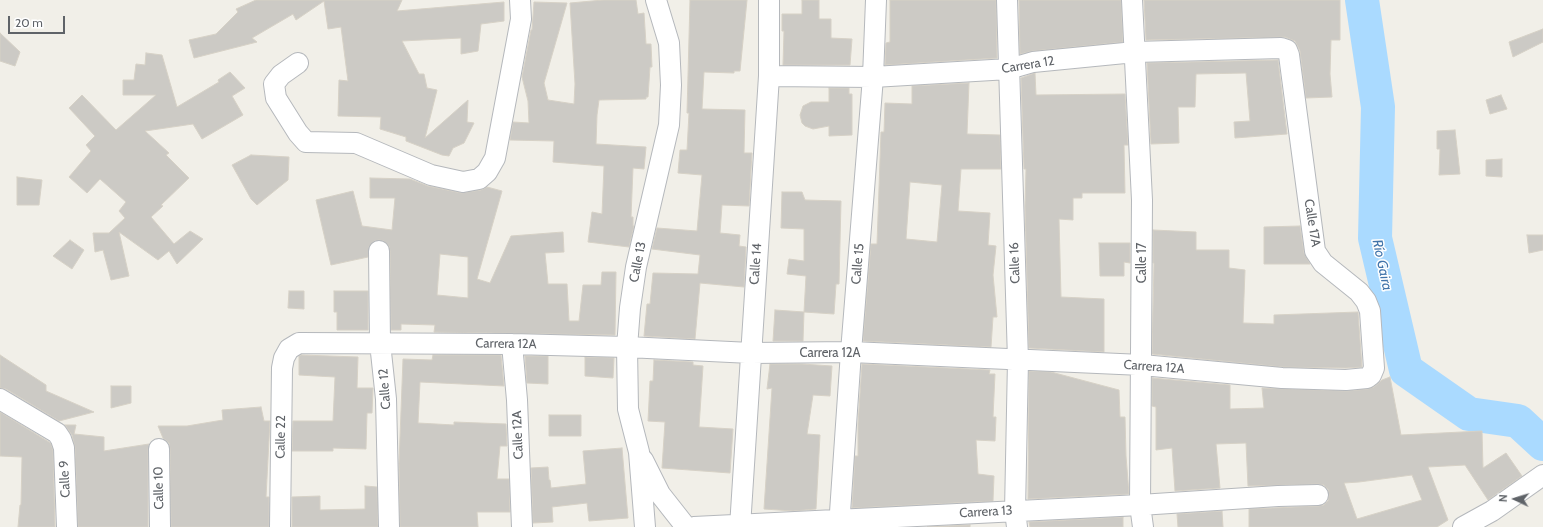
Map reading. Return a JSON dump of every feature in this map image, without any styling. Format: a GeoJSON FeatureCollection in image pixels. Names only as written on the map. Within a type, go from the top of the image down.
{"type":"FeatureCollection","features":[{"type":"Feature","properties":{"kind":"street"},"geometry":{"type":"LineString","coordinates":[[298,63],[281,76],[274,84],[276,98],[298,133],[306,142],[356,143],[431,175],[463,182],[479,179],[487,172],[495,158],[497,151],[521,20],[520,0]]}},
{"type":"Feature","properties":{"kind":"street","name":"Calle 13"},"geometry":{"type":"LineString","coordinates":[[645,527],[638,452],[628,409],[627,347],[630,308],[636,267],[669,125],[671,85],[669,43],[656,0]]}},
{"type":"Feature","properties":{"kind":"street","name":"Calle 14"},"geometry":{"type":"LineString","coordinates":[[740,526],[768,76],[769,0]]}},
{"type":"Feature","properties":{"kind":"street","name":"Calle 15"},"geometry":{"type":"LineString","coordinates":[[839,524],[873,77],[876,0]]}},
{"type":"Feature","properties":{"kind":"street","name":"Calle 16"},"geometry":{"type":"LineString","coordinates":[[1007,0],[1018,360],[1016,519]]}},
{"type":"Feature","properties":{"kind":"street","name":"Calle 17"},"geometry":{"type":"LineString","coordinates":[[1132,0],[1142,200],[1140,505],[1143,527]]}},
{"type":"Feature","properties":{"kind":"street","name":"Carrera 12"},"geometry":{"type":"LineString","coordinates":[[768,76],[873,77],[1008,69],[1033,62],[1135,52],[1281,48],[1287,50]]}},
{"type":"Feature","properties":{"kind":"street","name":"Calle 17A"},"geometry":{"type":"LineString","coordinates":[[1287,50],[1289,55],[1316,250],[1322,262],[1359,292],[1366,301],[1370,311],[1374,368],[1371,374]]}},
{"type":"Feature","properties":{"kind":"street","name":"Calle 12"},"geometry":{"type":"LineString","coordinates":[[379,251],[380,343],[386,399],[389,527]]}},
{"type":"Feature","properties":{"kind":"street","name":"Carrera 12A"},"geometry":{"type":"LineString","coordinates":[[289,349],[299,342],[512,344],[627,347],[751,353],[851,352],[1142,365],[1287,378],[1346,380],[1367,378],[1371,374]]}},
{"type":"Feature","properties":{"kind":"street","name":"Calle 12A"},"geometry":{"type":"LineString","coordinates":[[512,344],[517,400],[522,527]]}},
{"type":"Feature","properties":{"kind":"street","name":"Calle 22"},"geometry":{"type":"LineString","coordinates":[[280,527],[282,368],[284,358],[289,349]]}},
{"type":"Feature","properties":{"kind":"street","name":"Calle 9"},"geometry":{"type":"LineString","coordinates":[[0,399],[57,433],[64,448],[67,527]]}},
{"type":"Feature","properties":{"kind":"street","name":"Calle 10"},"geometry":{"type":"LineString","coordinates":[[159,449],[160,527]]}},
{"type":"Feature","properties":{"kind":"street"},"geometry":{"type":"LineString","coordinates":[[638,452],[660,494],[686,527]]}},
{"type":"Feature","properties":{"kind":"street"},"geometry":{"type":"LineString","coordinates":[[1463,527],[1492,511],[1543,475]]}},
{"type":"Feature","properties":{"kind":"street","name":"Carrera 13"},"geometry":{"type":"LineString","coordinates":[[694,527],[1016,519],[1140,505],[1278,496],[1318,495]]}},
{"type":"Feature","properties":{"kind":"building"},"geometry":{"type":"Polygon","coordinates":[[[256,0],[402,0],[397,11],[504,2],[504,21],[481,24],[478,51],[461,54],[461,38],[402,41],[419,74],[424,74],[427,88],[437,90],[425,138],[468,100],[467,122],[474,123],[464,143],[453,148],[449,156],[442,155],[406,141],[406,137],[380,129],[381,117],[338,116],[339,80],[348,81],[341,27],[328,29],[324,1],[296,20],[293,14],[252,38],[257,42],[194,58],[189,40],[216,34],[238,12],[236,9],[256,0]]]}},
{"type":"Feature","properties":{"kind":"building"},"geometry":{"type":"Polygon","coordinates":[[[603,0],[636,0],[638,14],[644,13],[646,44],[651,44],[652,67],[650,67],[648,97],[646,97],[646,99],[599,100],[597,115],[596,144],[646,147],[644,169],[633,168],[631,217],[633,217],[634,226],[629,247],[588,242],[592,212],[602,214],[604,166],[553,162],[554,141],[510,140],[513,122],[529,123],[528,101],[522,77],[532,30],[534,2],[567,3],[544,83],[548,100],[574,104],[575,84],[570,3],[603,0]]]}},
{"type":"Feature","properties":{"kind":"building"},"geometry":{"type":"Polygon","coordinates":[[[690,0],[747,0],[740,71],[734,71],[734,73],[704,72],[702,109],[745,110],[744,153],[752,153],[749,206],[722,205],[720,233],[740,235],[739,246],[746,247],[744,287],[700,283],[695,339],[644,336],[647,304],[650,304],[653,273],[698,274],[700,255],[652,249],[657,228],[697,231],[702,175],[678,173],[680,150],[687,150],[689,113],[687,113],[690,0]]]}},
{"type":"Feature","properties":{"kind":"building"},"geometry":{"type":"Polygon","coordinates":[[[802,0],[819,0],[819,19],[831,19],[831,38],[852,39],[850,65],[783,65],[784,31],[782,31],[782,14],[802,14],[802,0]]]}},
{"type":"Feature","properties":{"kind":"building"},"geometry":{"type":"Polygon","coordinates":[[[890,0],[996,0],[997,58],[885,65],[886,43],[890,42],[890,0]]]}},
{"type":"Feature","properties":{"kind":"building"},"geometry":{"type":"Polygon","coordinates":[[[1019,0],[1121,0],[1123,42],[1032,51],[1020,54],[1019,0]]]}},
{"type":"Feature","properties":{"kind":"building"},"geometry":{"type":"Polygon","coordinates":[[[1144,0],[1340,0],[1340,40],[1331,40],[1330,74],[1332,97],[1306,98],[1300,51],[1295,41],[1285,37],[1146,40],[1144,0]]]}},
{"type":"Feature","properties":{"kind":"building"},"geometry":{"type":"Polygon","coordinates":[[[1543,29],[1543,42],[1513,57],[1509,42],[1543,29]]]}},
{"type":"Feature","properties":{"kind":"building"},"geometry":{"type":"Polygon","coordinates":[[[0,33],[20,52],[15,66],[0,61],[0,33]]]}},
{"type":"Feature","properties":{"kind":"building"},"geometry":{"type":"Polygon","coordinates":[[[146,53],[162,55],[177,107],[219,82],[218,80],[230,72],[245,88],[232,96],[243,115],[202,139],[193,124],[145,131],[169,153],[166,155],[189,178],[161,205],[163,206],[151,217],[174,244],[190,231],[203,239],[177,264],[169,251],[158,260],[119,232],[129,276],[111,280],[103,250],[95,252],[93,233],[109,233],[125,218],[119,211],[126,202],[100,179],[87,193],[69,177],[91,151],[86,145],[95,136],[69,108],[82,95],[116,130],[156,95],[123,95],[123,80],[134,80],[136,64],[145,65],[146,53]]]}},
{"type":"Feature","properties":{"kind":"building"},"geometry":{"type":"Polygon","coordinates":[[[1278,60],[1287,134],[1235,138],[1234,122],[1250,121],[1246,73],[1196,74],[1195,107],[1178,107],[1179,143],[1151,144],[1147,63],[1278,60]]]}},
{"type":"Feature","properties":{"kind":"building"},"geometry":{"type":"Polygon","coordinates":[[[1035,73],[1036,95],[1125,94],[1128,145],[1124,145],[1125,193],[1082,193],[1082,198],[1073,198],[1073,220],[1059,219],[1061,297],[1104,299],[1104,352],[1029,348],[1025,206],[1026,169],[1024,169],[1021,78],[1035,73]]]}},
{"type":"Feature","properties":{"kind":"building"},"geometry":{"type":"Polygon","coordinates":[[[969,83],[967,134],[1000,135],[1001,169],[961,169],[958,211],[990,213],[988,245],[996,246],[993,275],[997,317],[993,317],[991,347],[863,341],[871,244],[877,244],[881,132],[884,132],[885,103],[912,104],[912,86],[969,83]],[[910,182],[906,239],[937,242],[942,185],[910,182]]]}},
{"type":"Feature","properties":{"kind":"building"},"geometry":{"type":"Polygon","coordinates":[[[829,88],[849,88],[849,94],[852,94],[852,135],[829,136],[829,126],[813,129],[802,123],[800,115],[803,106],[811,102],[829,102],[829,88]]]}},
{"type":"Feature","properties":{"kind":"building"},"geometry":{"type":"Polygon","coordinates":[[[1501,95],[1507,109],[1490,114],[1486,100],[1501,95]]]}},
{"type":"Feature","properties":{"kind":"building"},"geometry":{"type":"Polygon","coordinates":[[[1455,130],[1460,174],[1439,175],[1440,149],[1437,149],[1437,131],[1455,130]]]}},
{"type":"Feature","properties":{"kind":"building"},"geometry":{"type":"Polygon","coordinates":[[[251,155],[289,157],[288,180],[257,205],[251,199],[232,165],[251,155]]]}},
{"type":"Feature","properties":{"kind":"building"},"geometry":{"type":"Polygon","coordinates":[[[1502,159],[1502,177],[1486,176],[1486,160],[1502,159]]]}},
{"type":"Feature","properties":{"kind":"building"},"geometry":{"type":"Polygon","coordinates":[[[17,177],[42,180],[39,205],[17,205],[17,177]]]}},
{"type":"Feature","properties":{"kind":"building"},"geometry":{"type":"Polygon","coordinates":[[[370,178],[410,179],[428,186],[461,193],[481,190],[487,187],[502,191],[477,279],[490,283],[511,236],[563,232],[564,252],[545,253],[548,284],[567,284],[569,321],[579,321],[583,285],[601,285],[602,272],[616,272],[615,335],[434,332],[435,325],[401,324],[401,330],[391,330],[389,246],[384,241],[374,241],[369,246],[368,257],[331,265],[316,200],[353,191],[362,226],[392,230],[395,198],[370,198],[370,178]],[[440,254],[437,295],[468,298],[468,257],[440,254]]]}},
{"type":"Feature","properties":{"kind":"building"},"geometry":{"type":"Polygon","coordinates":[[[782,192],[802,192],[805,200],[841,201],[839,284],[836,284],[834,314],[804,312],[806,276],[787,274],[789,259],[804,261],[804,229],[781,228],[782,192]]]}},
{"type":"Feature","properties":{"kind":"building"},"geometry":{"type":"Polygon","coordinates":[[[1300,226],[1304,253],[1310,264],[1264,264],[1264,227],[1300,226]]]}},
{"type":"Feature","properties":{"kind":"building"},"geometry":{"type":"Polygon","coordinates":[[[1153,230],[1196,232],[1196,250],[1229,250],[1229,268],[1245,270],[1243,323],[1274,324],[1274,315],[1358,312],[1362,367],[1283,367],[1152,354],[1154,263],[1153,230]]]}},
{"type":"Feature","properties":{"kind":"building"},"geometry":{"type":"Polygon","coordinates":[[[1527,235],[1543,235],[1543,250],[1529,253],[1527,235]]]}},
{"type":"Feature","properties":{"kind":"building"},"geometry":{"type":"Polygon","coordinates":[[[70,240],[84,250],[72,269],[53,256],[70,240]]]}},
{"type":"Feature","properties":{"kind":"building"},"geometry":{"type":"Polygon","coordinates":[[[1099,243],[1130,243],[1130,263],[1124,262],[1124,276],[1100,276],[1099,243]]]}},
{"type":"Feature","properties":{"kind":"building"},"geometry":{"type":"Polygon","coordinates":[[[289,291],[304,291],[304,309],[288,308],[289,291]]]}},
{"type":"Feature","properties":{"kind":"building"},"geometry":{"type":"Polygon","coordinates":[[[334,291],[368,291],[368,330],[337,330],[337,312],[334,312],[334,291]]]}},
{"type":"Feature","properties":{"kind":"building"},"geometry":{"type":"Polygon","coordinates":[[[775,310],[804,312],[803,341],[773,341],[775,310]]]}},
{"type":"Feature","properties":{"kind":"building"},"geometry":{"type":"Polygon","coordinates":[[[0,355],[46,385],[46,391],[94,412],[59,421],[6,389],[0,388],[0,355]]]}},
{"type":"Feature","properties":{"kind":"building"},"geometry":{"type":"Polygon","coordinates":[[[433,355],[501,355],[504,386],[420,382],[418,423],[454,425],[454,422],[506,424],[507,446],[500,446],[497,479],[509,479],[510,512],[477,512],[478,527],[400,527],[399,463],[403,359],[432,360],[433,355]]]}},
{"type":"Feature","properties":{"kind":"building"},"geometry":{"type":"Polygon","coordinates":[[[299,356],[358,357],[357,388],[373,388],[372,413],[367,413],[366,449],[333,448],[333,451],[292,451],[293,421],[333,421],[335,377],[299,375],[299,356]]]}},
{"type":"Feature","properties":{"kind":"building"},"geometry":{"type":"Polygon","coordinates":[[[525,356],[548,356],[548,384],[527,383],[525,356]]]}},
{"type":"Feature","properties":{"kind":"building"},"geometry":{"type":"Polygon","coordinates":[[[585,357],[614,358],[613,378],[585,376],[585,357]]]}},
{"type":"Feature","properties":{"kind":"building"},"geometry":{"type":"Polygon","coordinates":[[[654,360],[693,362],[693,365],[703,366],[699,427],[733,429],[730,473],[662,468],[665,422],[648,421],[650,381],[653,381],[654,360]]]}},
{"type":"Feature","properties":{"kind":"building"},"geometry":{"type":"Polygon","coordinates":[[[770,364],[832,366],[830,396],[813,395],[807,434],[820,435],[816,509],[793,511],[764,509],[772,388],[767,389],[770,364]]]}},
{"type":"Feature","properties":{"kind":"building"},"geometry":{"type":"Polygon","coordinates":[[[862,364],[990,370],[989,374],[995,374],[993,417],[996,417],[995,441],[976,440],[978,474],[994,476],[993,501],[852,508],[855,456],[858,456],[858,424],[862,364]]]}},
{"type":"Feature","properties":{"kind":"building"},"geometry":{"type":"Polygon","coordinates":[[[1029,371],[1051,372],[1119,390],[1120,417],[1125,417],[1129,494],[1028,499],[1029,371]]]}},
{"type":"Feature","properties":{"kind":"building"},"geometry":{"type":"Polygon","coordinates":[[[1390,377],[1401,435],[1482,431],[1483,468],[1506,453],[1522,476],[1488,500],[1465,465],[1428,467],[1448,520],[1437,527],[1249,527],[1249,509],[1324,505],[1328,501],[1328,489],[1324,485],[1318,484],[1248,486],[1246,443],[1216,444],[1220,488],[1175,491],[1172,448],[1156,450],[1156,407],[1152,406],[1152,378],[1230,385],[1230,409],[1264,408],[1262,388],[1347,391],[1368,389],[1374,387],[1382,380],[1390,377]],[[1412,475],[1344,483],[1357,519],[1422,500],[1412,475]]]}},
{"type":"Feature","properties":{"kind":"building"},"geometry":{"type":"Polygon","coordinates":[[[111,386],[131,386],[131,403],[111,408],[111,386]]]}},
{"type":"Feature","properties":{"kind":"building"},"geometry":{"type":"Polygon","coordinates":[[[261,407],[264,421],[270,421],[266,497],[269,497],[269,527],[171,527],[170,449],[169,443],[163,438],[158,426],[187,426],[223,420],[222,410],[261,407]]]}},
{"type":"Feature","properties":{"kind":"building"},"geometry":{"type":"Polygon","coordinates":[[[0,412],[51,444],[53,450],[55,527],[18,527],[21,505],[22,457],[0,456],[0,412]]]}},
{"type":"Feature","properties":{"kind":"building"},"geometry":{"type":"Polygon","coordinates":[[[549,415],[581,415],[581,436],[549,436],[549,415]]]}},
{"type":"Feature","properties":{"kind":"building"},"geometry":{"type":"Polygon","coordinates":[[[65,425],[76,425],[74,434],[104,437],[104,451],[149,444],[148,527],[78,527],[75,447],[72,435],[65,425]]]}},
{"type":"Feature","properties":{"kind":"building"},"geometry":{"type":"Polygon","coordinates":[[[622,448],[628,518],[589,521],[587,503],[552,507],[553,522],[533,523],[531,468],[548,467],[551,488],[586,484],[583,451],[622,448]]]}},
{"type":"Feature","properties":{"kind":"building"},"geometry":{"type":"Polygon","coordinates":[[[365,486],[377,487],[378,527],[292,527],[292,497],[320,496],[320,510],[365,509],[365,486]]]}},
{"type":"Feature","properties":{"kind":"building"},"geometry":{"type":"Polygon","coordinates":[[[1222,511],[1223,527],[1178,527],[1177,514],[1222,511]]]}},
{"type":"Feature","properties":{"kind":"building"},"geometry":{"type":"Polygon","coordinates":[[[1123,517],[1123,527],[1030,527],[1029,522],[1123,517]]]}},
{"type":"Feature","properties":{"kind":"building"},"geometry":{"type":"Polygon","coordinates":[[[970,525],[970,527],[927,527],[970,525]]]}},
{"type":"Feature","properties":{"kind":"waterway","name":"Río Gaira"},"geometry":{"type":"LineString","coordinates":[[1362,0],[1378,107],[1375,238],[1406,370],[1469,414],[1518,421],[1543,444]]}}]}
